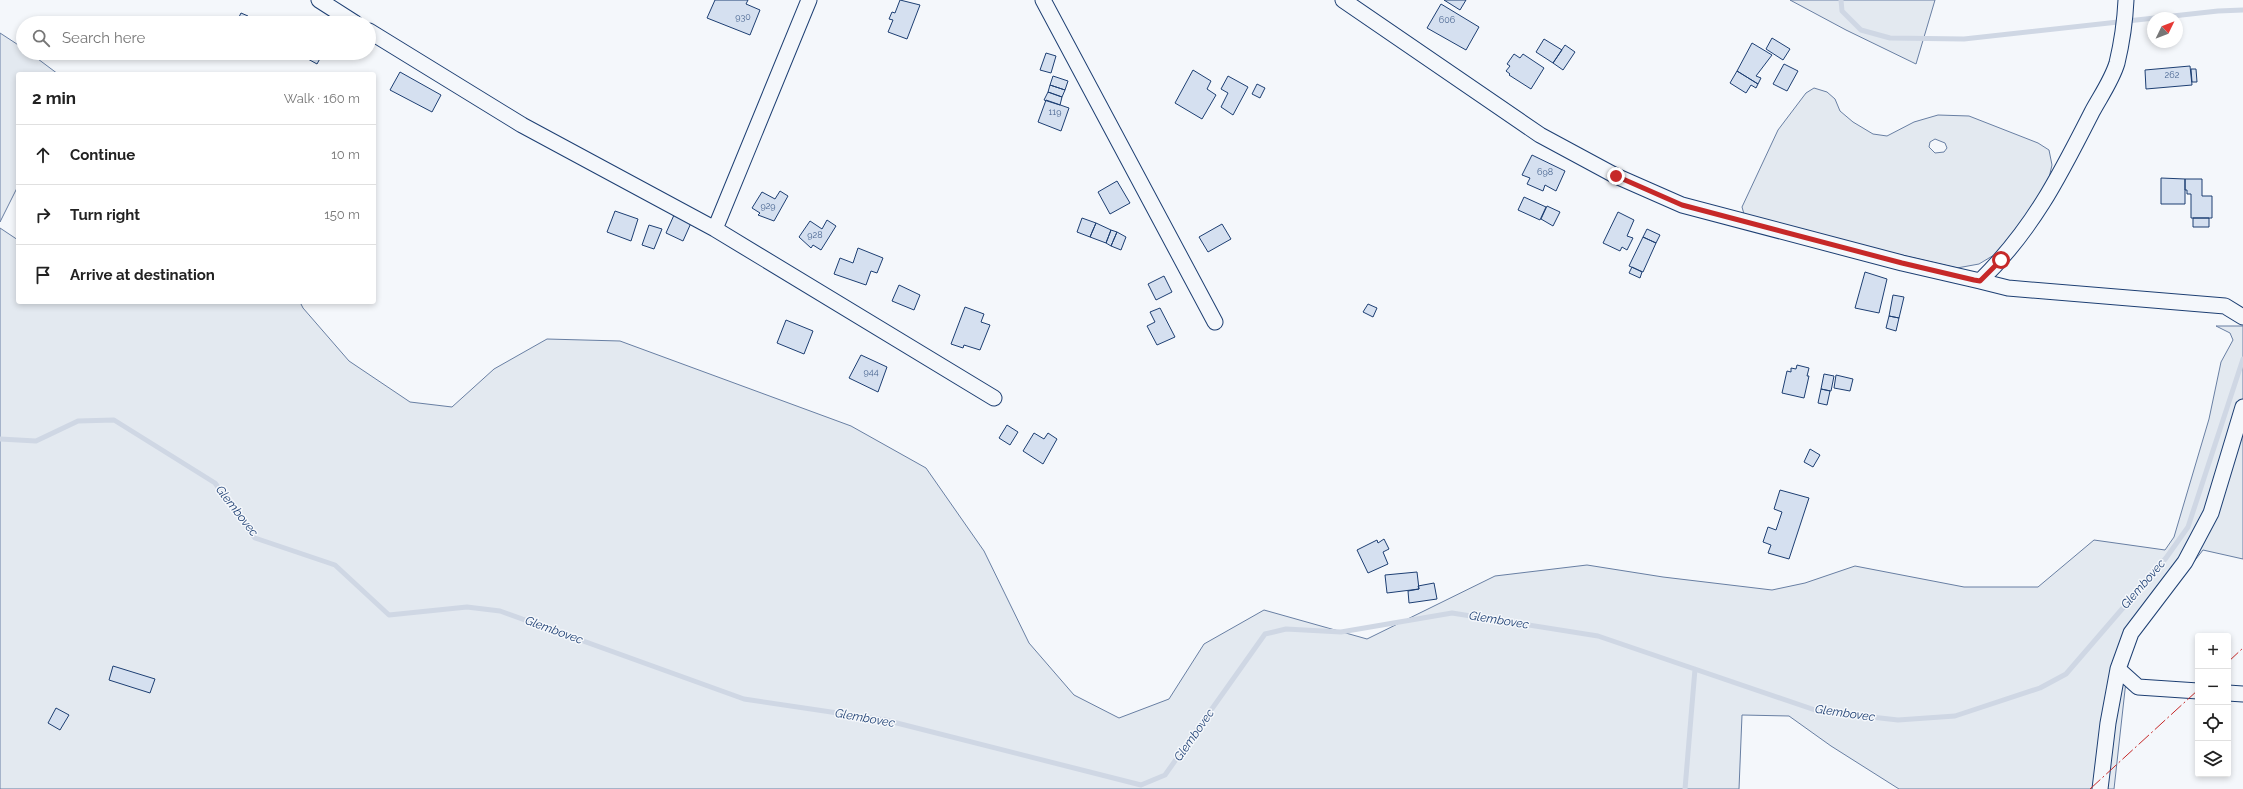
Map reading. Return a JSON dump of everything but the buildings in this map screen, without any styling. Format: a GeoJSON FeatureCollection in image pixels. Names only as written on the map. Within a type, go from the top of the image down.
{"type":"FeatureCollection","features":[{"type":"Feature","properties":{"kind":"street"},"geometry":{"type":"LineString","coordinates":[[319,0],[344,16]]}},
{"type":"Feature","properties":{"kind":"street"},"geometry":{"type":"LineString","coordinates":[[714,229],[810,0]]}},
{"type":"Feature","properties":{"kind":"street"},"geometry":{"type":"LineString","coordinates":[[1043,0],[1215,322]]}},
{"type":"Feature","properties":{"kind":"street"},"geometry":{"type":"LineString","coordinates":[[1343,0],[1540,135],[1616,176],[1682,205],[1902,263],[2008,288],[2225,306],[2243,317]]}},
{"type":"Feature","properties":{"kind":"street"},"geometry":{"type":"LineString","coordinates":[[1980,281],[2001,260],[2041,208],[2070,155],[2116,65],[2125,24],[2126,0]]}},
{"type":"Feature","properties":{"kind":"street"},"geometry":{"type":"LineString","coordinates":[[376,35],[522,126],[714,229],[994,398]]}},
{"type":"Feature","properties":{"kind":"street"},"geometry":{"type":"LineString","coordinates":[[2100,789],[2108,724],[2118,669],[2131,633],[2185,562],[2211,514],[2243,407]]}},
{"type":"Feature","properties":{"kind":"street"},"geometry":{"type":"LineString","coordinates":[[2118,669],[2138,686],[2195,691]]}},
{"type":"Feature","properties":{"kind":"street"},"geometry":{"type":"LineString","coordinates":[[2231,693],[2243,694]]}},
{"type":"Feature","properties":{"kind":"shaded area"},"geometry":{"type":"Polygon","coordinates":[[[1790,0],[1935,0],[1916,64],[1846,30],[1790,0]]]}},
{"type":"Feature","properties":{"kind":"shaded area"},"geometry":{"type":"Polygon","coordinates":[[[0,33],[16,43],[16,60],[39,60],[55,72],[16,72],[16,190],[0,222],[0,33]]]}},
{"type":"Feature","properties":{"kind":"shaded area"},"geometry":{"type":"Polygon","coordinates":[[[1814,88],[1827,92],[1835,99],[1840,111],[1853,122],[1873,134],[1887,136],[1914,122],[1938,115],[1969,116],[2038,143],[2049,150],[2052,165],[2048,182],[2015,234],[1994,255],[1979,264],[1957,268],[1820,236],[1744,214],[1742,207],[1778,130],[1806,93],[1814,88]],[[1935,139],[1930,142],[1929,147],[1935,153],[1944,152],[1947,148],[1945,143],[1935,139]]]}},
{"type":"Feature","properties":{"kind":"shaded area"},"geometry":{"type":"Polygon","coordinates":[[[0,228],[16,239],[16,304],[301,304],[349,361],[410,402],[452,407],[494,369],[547,339],[620,341],[851,426],[926,468],[984,551],[1029,643],[1074,695],[1119,718],[1169,699],[1204,644],[1264,610],[1367,639],[1495,576],[1587,565],[1663,577],[1772,590],[1805,583],[1855,566],[1964,587],[2038,587],[2094,540],[2165,550],[2174,537],[2209,419],[2221,362],[2233,340],[2230,333],[2216,326],[2243,326],[2243,559],[2203,550],[2138,633],[2128,663],[2114,789],[1899,789],[1831,746],[1789,716],[1742,715],[1739,789],[0,789],[0,228]]]}},
{"type":"Feature","properties":{"kind":"waterway"},"geometry":{"type":"LineString","coordinates":[[1841,0],[1842,11],[1861,30],[1890,38],[1964,39],[2218,11],[2243,10]]}},
{"type":"Feature","properties":{"kind":"waterway","name":"Glembovec"},"geometry":{"type":"LineString","coordinates":[[0,439],[36,441],[78,421],[114,420],[215,483],[255,538],[335,565],[389,615],[467,607],[500,611],[744,699],[885,720],[1141,785],[1165,775],[1265,634],[1286,629],[1341,632],[1452,613],[1598,636],[1818,711],[1898,720],[1955,716],[2040,688],[2066,674],[2166,558],[2188,527],[2243,359]]}},
{"type":"Feature","properties":{"kind":"waterway"},"geometry":{"type":"LineString","coordinates":[[1685,789],[1695,669]]}},
{"type":"Feature","properties":{"kind":"power"},"geometry":{"type":"LineString","coordinates":[[2231,659],[2243,648]]}},
{"type":"Feature","properties":{"kind":"power"},"geometry":{"type":"LineString","coordinates":[[2090,789],[2195,693]]}},
{"type":"Feature","properties":{"kind":"route"},"geometry":{"type":"LineString","coordinates":[[1616,176],[1682,205],[1902,263],[1974,280],[1980,281],[2001,260]]}}]}
